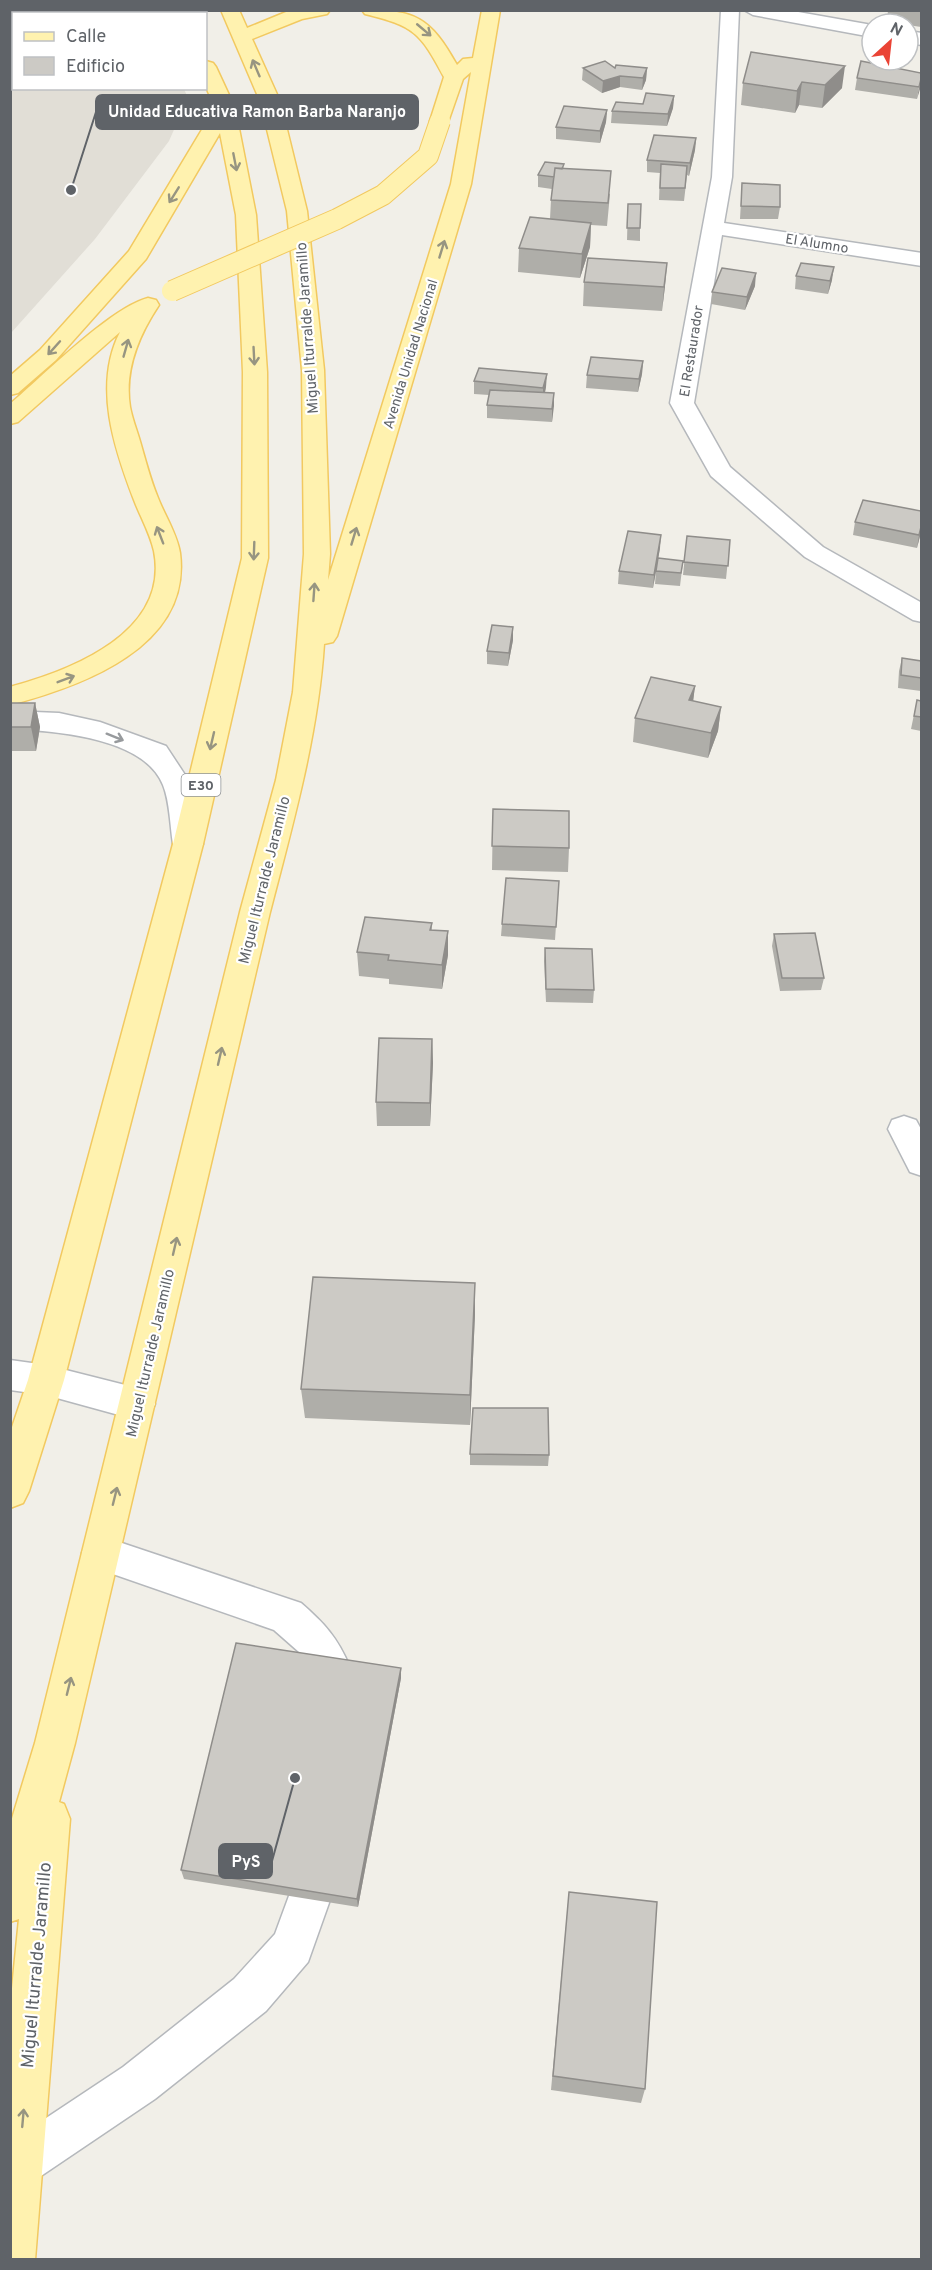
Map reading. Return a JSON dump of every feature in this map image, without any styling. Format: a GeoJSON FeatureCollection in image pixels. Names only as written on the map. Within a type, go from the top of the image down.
{"type":"FeatureCollection","features":[{"type":"Feature","properties":{"kind":"main road","name":"Miguel Iturralde Jaramillo"},"geometry":{"type":"LineString","coordinates":[[10,1901],[55,1743],[255,912],[290,780],[307,692],[317,554],[312,358],[297,211],[270,101],[230,10]]}},
{"type":"Feature","properties":{"kind":"main road"},"geometry":{"type":"LineString","coordinates":[[243,36],[298,14],[321,10]]}},
{"type":"Feature","properties":{"kind":"main road"},"geometry":{"type":"LineString","coordinates":[[371,10],[402,17],[416,23],[431,35],[454,78]]}},
{"type":"Feature","properties":{"kind":"main road","name":"Avenida Unidad Nacional"},"geometry":{"type":"LineString","coordinates":[[307,692],[461,184],[491,10]]}},
{"type":"Feature","properties":{"kind":"main road"},"geometry":{"type":"LineString","coordinates":[[10,417],[111,328],[148,305],[172,291],[337,219],[382,195],[428,156],[454,78],[484,49]]}},
{"type":"Feature","properties":{"kind":"main road","name":"E30"},"geometry":{"type":"LineString","coordinates":[[10,1491],[46,1380],[188,844],[255,558],[255,372],[246,215],[225,108],[207,69]]}},
{"type":"Feature","properties":{"kind":"main road"},"geometry":{"type":"LineString","coordinates":[[10,388],[48,355],[138,254],[225,108]]}},
{"type":"Feature","properties":{"kind":"main road"},"geometry":{"type":"LineString","coordinates":[[10,696],[47,687],[85,672],[141,633],[162,601],[169,576],[167,553],[138,479],[118,404],[124,350],[132,329],[148,305]]}},
{"type":"Feature","properties":{"kind":"main road","name":"Miguel Iturralde Jaramillo"},"geometry":{"type":"LineString","coordinates":[[11,2259],[55,1743]]}},
{"type":"Feature","properties":{"kind":"street","name":"El Restaurador"},"geometry":{"type":"LineString","coordinates":[[730,10],[722,177],[682,403],[720,471],[814,552],[921,614]]}},
{"type":"Feature","properties":{"kind":"street"},"geometry":{"type":"LineString","coordinates":[[753,10],[860,29]]}},
{"type":"Feature","properties":{"kind":"street","name":"El Alumno"},"geometry":{"type":"LineString","coordinates":[[712,227],[921,260]]}},
{"type":"Feature","properties":{"kind":"street"},"geometry":{"type":"LineString","coordinates":[[10,720],[59,722],[100,731],[156,753],[177,784],[188,844]]}},
{"type":"Feature","properties":{"kind":"street"},"geometry":{"type":"LineString","coordinates":[[904,1129],[921,1163]]}},
{"type":"Feature","properties":{"kind":"street"},"geometry":{"type":"LineString","coordinates":[[10,1375],[46,1380],[137,1404]]}},
{"type":"Feature","properties":{"kind":"street"},"geometry":{"type":"LineString","coordinates":[[101,1553],[287,1616],[313,1639],[330,1667]]}},
{"type":"Feature","properties":{"kind":"street"},"geometry":{"type":"LineString","coordinates":[[19,2164],[139,2083],[250,1995],[293,1947],[308,1899]]}},
{"type":"Feature","properties":{"kind":"shaded area"},"geometry":{"type":"Polygon","coordinates":[[[11,10],[152,10],[153,12],[12,12],[12,90],[184,90],[188,98],[169,141],[95,239],[11,333],[11,10]]]}},
{"type":"Feature","properties":{"kind":"building"},"geometry":{"type":"Polygon","coordinates":[[[751,52],[845,66],[825,85],[802,82],[797,91],[743,83],[751,52]]]}},
{"type":"Feature","properties":{"kind":"building"},"geometry":{"type":"Polygon","coordinates":[[[605,61],[615,68],[616,65],[647,68],[643,78],[620,76],[603,81],[583,68],[605,61]]]}},
{"type":"Feature","properties":{"kind":"building"},"geometry":{"type":"Polygon","coordinates":[[[860,65],[860,72],[921,73],[919,87],[857,78],[860,65]]]}},
{"type":"Feature","properties":{"kind":"building"},"geometry":{"type":"Polygon","coordinates":[[[646,93],[674,96],[668,114],[612,111],[616,102],[643,104],[646,93]]]}},
{"type":"Feature","properties":{"kind":"building"},"geometry":{"type":"Polygon","coordinates":[[[564,106],[607,110],[600,131],[556,127],[564,106]]]}},
{"type":"Feature","properties":{"kind":"building"},"geometry":{"type":"Polygon","coordinates":[[[654,135],[696,138],[690,163],[647,160],[654,135]]]}},
{"type":"Feature","properties":{"kind":"building"},"geometry":{"type":"Polygon","coordinates":[[[545,162],[564,164],[562,169],[555,168],[554,177],[538,175],[545,162]]]}},
{"type":"Feature","properties":{"kind":"building"},"geometry":{"type":"Polygon","coordinates":[[[661,164],[687,166],[685,188],[660,188],[661,164]]]}},
{"type":"Feature","properties":{"kind":"building"},"geometry":{"type":"Polygon","coordinates":[[[555,168],[611,171],[608,203],[551,200],[555,168]]]}},
{"type":"Feature","properties":{"kind":"building"},"geometry":{"type":"Polygon","coordinates":[[[742,183],[780,185],[780,207],[741,206],[742,183]]]}},
{"type":"Feature","properties":{"kind":"building"},"geometry":{"type":"Polygon","coordinates":[[[628,204],[641,204],[640,228],[627,228],[628,204]]]}},
{"type":"Feature","properties":{"kind":"building"},"geometry":{"type":"Polygon","coordinates":[[[530,217],[591,223],[582,254],[519,248],[530,217]]]}},
{"type":"Feature","properties":{"kind":"building"},"geometry":{"type":"Polygon","coordinates":[[[588,258],[667,263],[664,287],[584,282],[588,258]]]}},
{"type":"Feature","properties":{"kind":"building"},"geometry":{"type":"Polygon","coordinates":[[[801,263],[834,267],[830,281],[796,276],[801,263]]]}},
{"type":"Feature","properties":{"kind":"building"},"geometry":{"type":"Polygon","coordinates":[[[722,268],[756,273],[747,297],[712,292],[722,268]]]}},
{"type":"Feature","properties":{"kind":"building"},"geometry":{"type":"Polygon","coordinates":[[[591,357],[643,361],[639,379],[587,375],[591,357]]]}},
{"type":"Feature","properties":{"kind":"building"},"geometry":{"type":"Polygon","coordinates":[[[479,368],[547,374],[543,388],[474,381],[479,368]]]}},
{"type":"Feature","properties":{"kind":"building"},"geometry":{"type":"Polygon","coordinates":[[[490,390],[554,393],[552,409],[487,405],[490,390]]]}},
{"type":"Feature","properties":{"kind":"building"},"geometry":{"type":"Polygon","coordinates":[[[863,500],[921,511],[919,535],[855,522],[863,500]]]}},
{"type":"Feature","properties":{"kind":"building"},"geometry":{"type":"Polygon","coordinates":[[[628,531],[661,535],[654,575],[619,571],[628,531]]]}},
{"type":"Feature","properties":{"kind":"building"},"geometry":{"type":"Polygon","coordinates":[[[687,536],[730,540],[728,566],[684,562],[687,536]]]}},
{"type":"Feature","properties":{"kind":"building"},"geometry":{"type":"Polygon","coordinates":[[[658,558],[683,561],[681,573],[656,571],[658,558]]]}},
{"type":"Feature","properties":{"kind":"building"},"geometry":{"type":"Polygon","coordinates":[[[492,625],[513,627],[509,653],[487,651],[492,625]]]}},
{"type":"Feature","properties":{"kind":"building"},"geometry":{"type":"Polygon","coordinates":[[[902,658],[921,661],[921,678],[901,675],[902,658]]]}},
{"type":"Feature","properties":{"kind":"building"},"geometry":{"type":"Polygon","coordinates":[[[651,677],[695,686],[689,700],[721,707],[711,733],[635,718],[651,677]]]}},
{"type":"Feature","properties":{"kind":"building"},"geometry":{"type":"Polygon","coordinates":[[[917,700],[921,701],[921,717],[914,716],[917,700]]]}},
{"type":"Feature","properties":{"kind":"building"},"geometry":{"type":"Polygon","coordinates":[[[10,703],[35,703],[31,727],[10,727],[10,703]]]}},
{"type":"Feature","properties":{"kind":"building"},"geometry":{"type":"Polygon","coordinates":[[[493,809],[569,811],[569,848],[492,846],[493,809]]]}},
{"type":"Feature","properties":{"kind":"building"},"geometry":{"type":"Polygon","coordinates":[[[506,878],[559,881],[556,927],[502,924],[506,878]]]}},
{"type":"Feature","properties":{"kind":"building"},"geometry":{"type":"Polygon","coordinates":[[[365,917],[432,923],[430,930],[448,931],[442,965],[388,960],[389,955],[357,952],[365,917]]]}},
{"type":"Feature","properties":{"kind":"building"},"geometry":{"type":"Polygon","coordinates":[[[815,933],[824,978],[782,978],[774,934],[815,933]]]}},
{"type":"Feature","properties":{"kind":"building"},"geometry":{"type":"Polygon","coordinates":[[[545,948],[592,949],[594,990],[546,989],[545,948]]]}},
{"type":"Feature","properties":{"kind":"building"},"geometry":{"type":"Polygon","coordinates":[[[379,1038],[432,1039],[430,1103],[376,1102],[379,1038]]]}},
{"type":"Feature","properties":{"kind":"building"},"geometry":{"type":"Polygon","coordinates":[[[313,1277],[475,1283],[470,1395],[301,1389],[313,1277]]]}},
{"type":"Feature","properties":{"kind":"building"},"geometry":{"type":"Polygon","coordinates":[[[473,1408],[548,1408],[549,1455],[470,1454],[473,1408]]]}},
{"type":"Feature","properties":{"kind":"building"},"geometry":{"type":"Polygon","coordinates":[[[236,1643],[401,1668],[357,1899],[181,1870],[236,1643]]]}},
{"type":"Feature","properties":{"kind":"building"},"geometry":{"type":"Polygon","coordinates":[[[569,1892],[657,1902],[645,2089],[553,2076],[569,1892]]]}},
{"type":"Feature","properties":{"kind":"place","name":"Unidad Educativa Ramon Barba Naranjo"},"geometry":{"type":"Point","coordinates":[71,190]}},
{"type":"Feature","properties":{"kind":"place","name":"PyS"},"geometry":{"type":"Point","coordinates":[295,1778]}}]}
